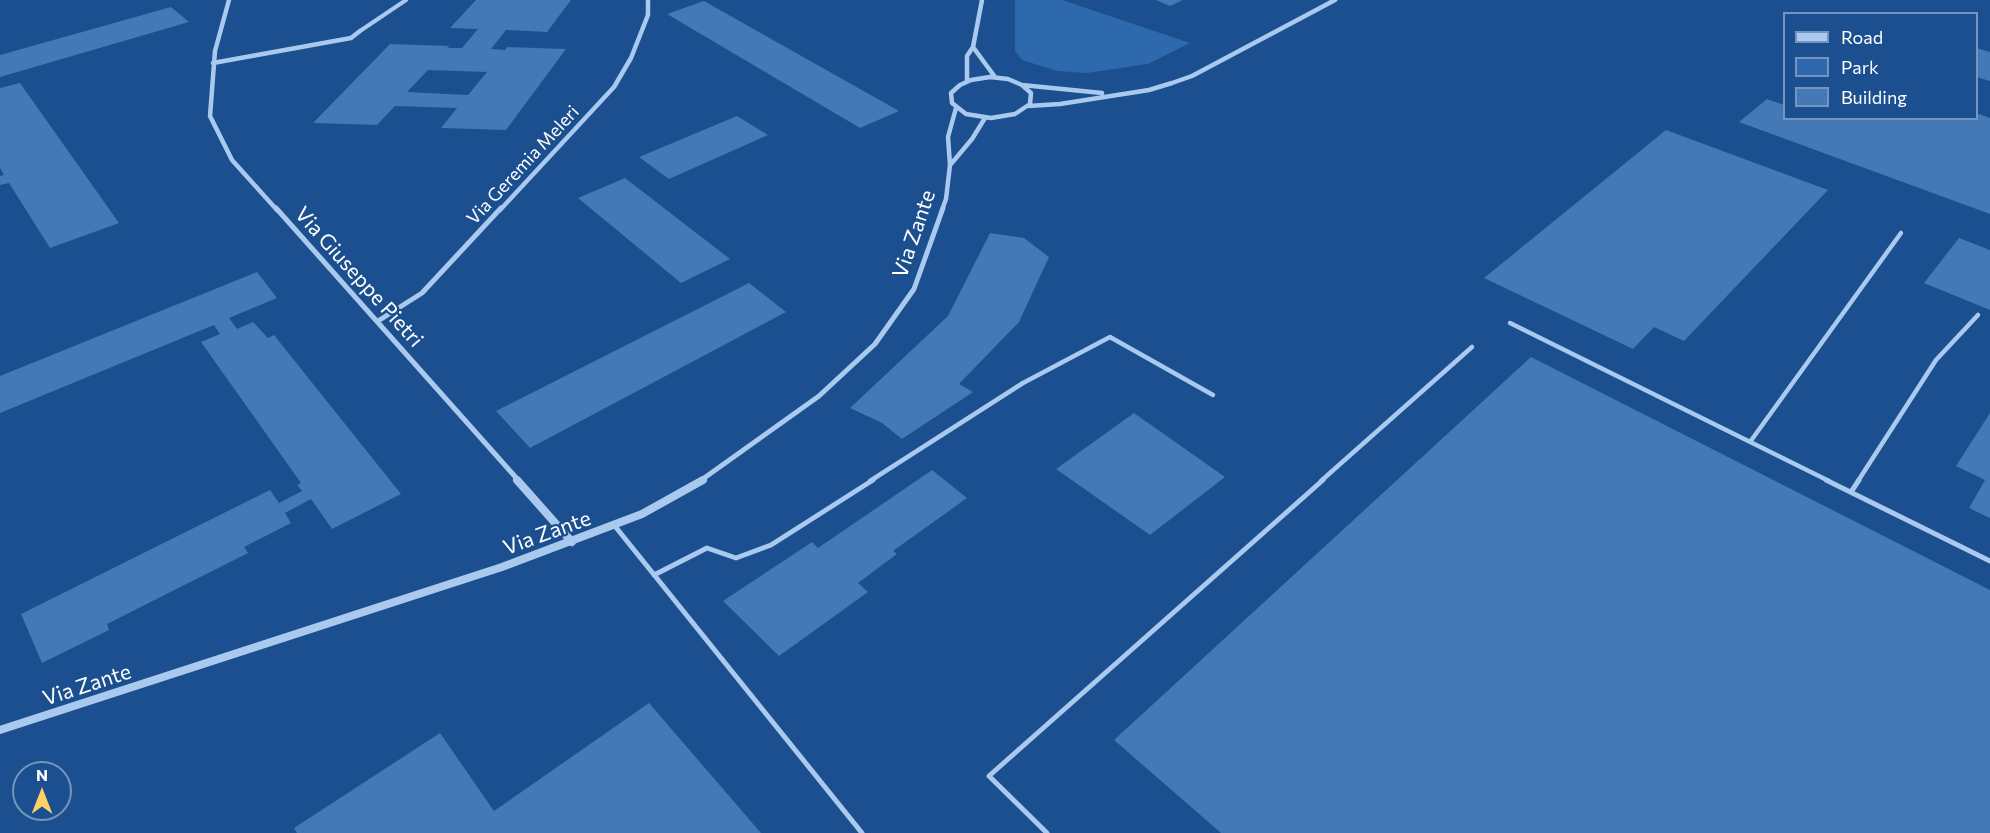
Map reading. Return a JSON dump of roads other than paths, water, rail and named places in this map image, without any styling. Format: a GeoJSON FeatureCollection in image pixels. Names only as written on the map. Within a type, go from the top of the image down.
{"type":"FeatureCollection","features":[{"type":"Feature","properties":{"kind":"street","name":"Via Giuseppe Pietri"},"geometry":{"type":"LineString","coordinates":[[229,0],[213,63],[210,116],[232,160],[378,321],[572,542]]}},
{"type":"Feature","properties":{"kind":"street"},"geometry":{"type":"LineString","coordinates":[[213,63],[351,38],[406,0]]}},
{"type":"Feature","properties":{"kind":"street","name":"Via Geremia Meleri"},"geometry":{"type":"LineString","coordinates":[[378,321],[422,292],[614,87],[631,58],[648,15],[648,0]]}},
{"type":"Feature","properties":{"kind":"street","name":"Via Zante"},"geometry":{"type":"LineString","coordinates":[[0,730],[313,630],[572,542],[642,514],[712,474],[819,396],[875,344],[914,289],[946,199],[950,165],[948,136],[956,108],[951,101],[951,93],[967,81],[967,56],[973,47],[982,0]]}},
{"type":"Feature","properties":{"kind":"street"},"geometry":{"type":"LineString","coordinates":[[956,108],[970,115],[985,117],[1011,115],[1028,106],[1060,104],[1149,90],[1191,76],[1335,0]]}},
{"type":"Feature","properties":{"kind":"street"},"geometry":{"type":"LineString","coordinates":[[973,47],[995,77]]}},
{"type":"Feature","properties":{"kind":"street"},"geometry":{"type":"LineString","coordinates":[[967,81],[995,77],[1023,85],[1117,94]]}},
{"type":"Feature","properties":{"kind":"street"},"geometry":{"type":"LineString","coordinates":[[1023,85],[1032,96],[1028,106]]}},
{"type":"Feature","properties":{"kind":"street","name":"Via Zante"},"geometry":{"type":"LineString","coordinates":[[950,165],[972,140],[985,117]]}},
{"type":"Feature","properties":{"kind":"lane"},"geometry":{"type":"LineString","coordinates":[[1750,442],[1901,233]]}},
{"type":"Feature","properties":{"kind":"lane"},"geometry":{"type":"LineString","coordinates":[[1851,492],[1936,360],[1978,315]]}},
{"type":"Feature","properties":{"kind":"lane"},"geometry":{"type":"LineString","coordinates":[[1510,323],[1990,561]]}},
{"type":"Feature","properties":{"kind":"lane"},"geometry":{"type":"LineString","coordinates":[[654,575],[706,548],[736,558],[771,544],[1023,383],[1110,337],[1212,395]]}},
{"type":"Feature","properties":{"kind":"lane"},"geometry":{"type":"LineString","coordinates":[[1047,833],[989,776],[1472,347]]}},
{"type":"Feature","properties":{"kind":"lane"},"geometry":{"type":"LineString","coordinates":[[614,525],[862,833]]}}]}
